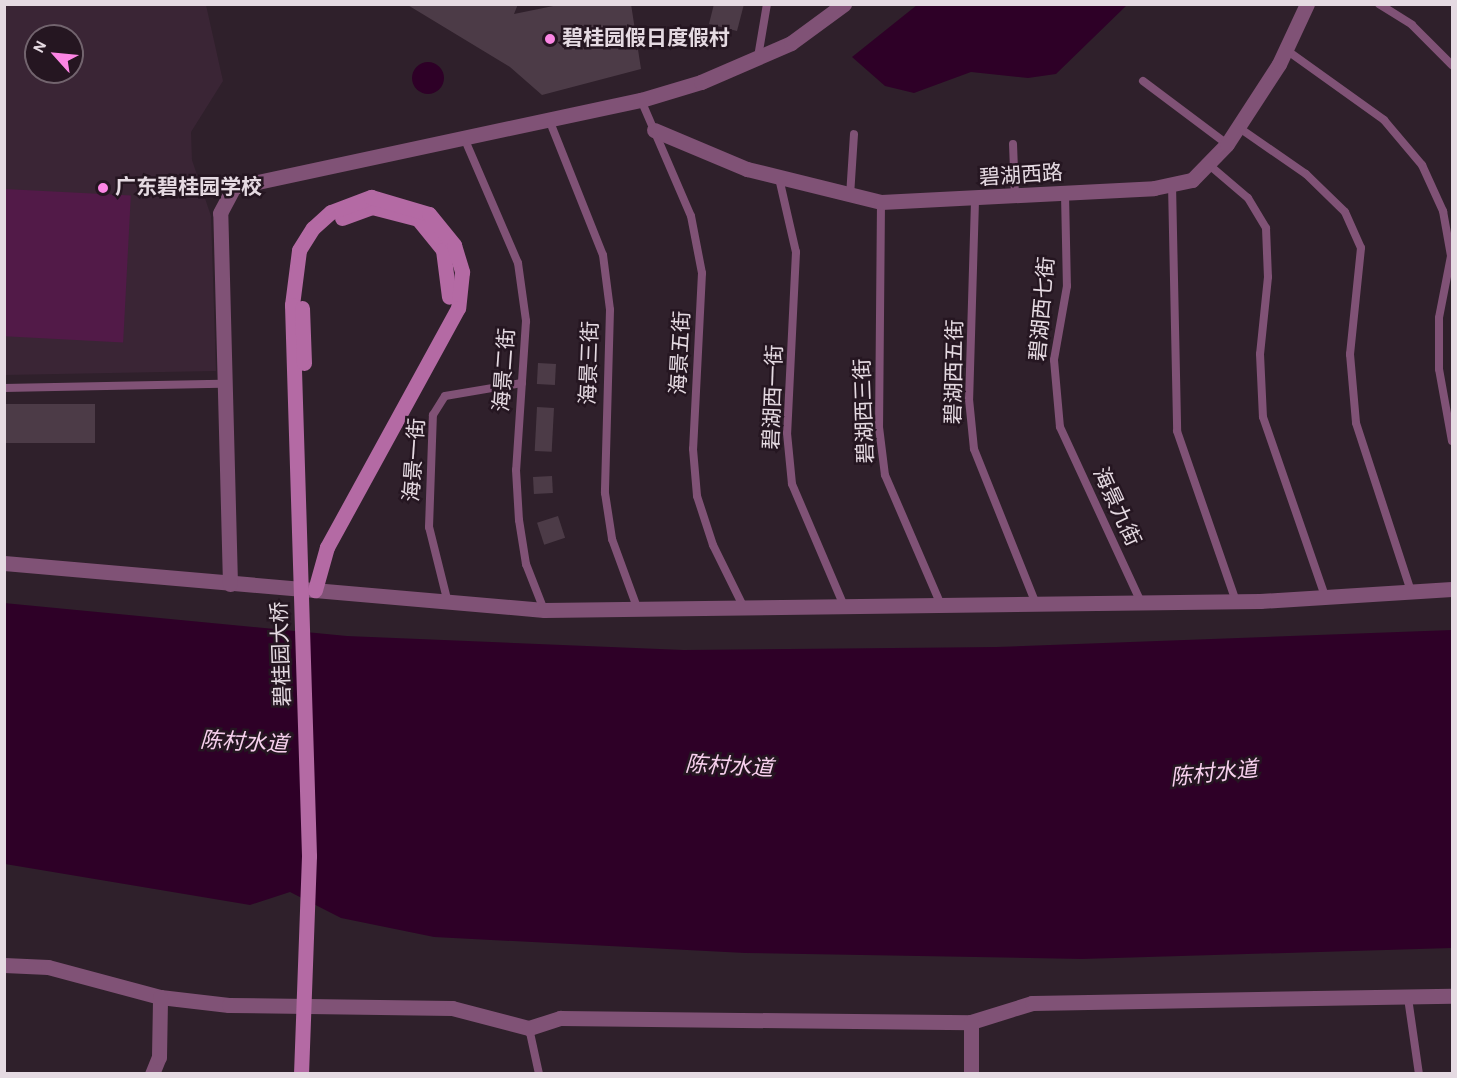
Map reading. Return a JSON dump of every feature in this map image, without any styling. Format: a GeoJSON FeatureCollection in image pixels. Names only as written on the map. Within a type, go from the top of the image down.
{"type":"FeatureCollection","features":[{"type":"Feature","properties":{"kind":"main road"},"geometry":{"type":"LineString","coordinates":[[297,306],[306,259],[333,223],[353,212],[395,209],[418,219],[443,250],[451,276],[449,307],[316,551],[310,590]]}},
{"type":"Feature","properties":{"kind":"main road","name":"碧桂园大桥"},"geometry":{"type":"LineString","coordinates":[[297,306],[309,856],[301,1074]]}},
{"type":"Feature","properties":{"kind":"main road","name":"碧桂园大桥"},"geometry":{"type":"LineString","coordinates":[[297,306],[317,864],[309,1074]]}},
{"type":"Feature","properties":{"kind":"street"},"geometry":{"type":"LineString","coordinates":[[230,584],[221,384],[220,213],[234,187],[550,122],[641,100],[758,58],[791,43],[844,4]]}},
{"type":"Feature","properties":{"kind":"street","name":"碧湖西路"},"geometry":{"type":"LineString","coordinates":[[654,130],[779,178],[850,198],[881,202],[975,201],[1172,184],[1192,180],[1227,144],[1285,50],[1307,4]]}},
{"type":"Feature","properties":{"kind":"street"},"geometry":{"type":"LineString","coordinates":[[4,562],[448,605],[638,612],[1236,601],[1452,589]]}},
{"type":"Feature","properties":{"kind":"street"},"geometry":{"type":"LineString","coordinates":[[4,965],[48,967],[160,998],[229,1005],[452,1008],[529,1028],[560,1018],[970,1022],[1032,1004],[1452,996]]}},
{"type":"Feature","properties":{"kind":"street"},"geometry":{"type":"LineString","coordinates":[[152,1074],[159,1057],[160,998]]}},
{"type":"Feature","properties":{"kind":"street"},"geometry":{"type":"LineString","coordinates":[[970,1022],[971,1074]]}},
{"type":"Feature","properties":{"kind":"lane"},"geometry":{"type":"LineString","coordinates":[[758,58],[767,4]]}},
{"type":"Feature","properties":{"kind":"lane"},"geometry":{"type":"LineString","coordinates":[[1384,5],[1412,25],[1452,65]]}},
{"type":"Feature","properties":{"kind":"lane"},"geometry":{"type":"LineString","coordinates":[[1285,50],[1384,120],[1422,165],[1443,211],[1451,256],[1439,318],[1439,369],[1452,441]]}},
{"type":"Feature","properties":{"kind":"lane"},"geometry":{"type":"LineString","coordinates":[[1143,81],[1227,144]]}},
{"type":"Feature","properties":{"kind":"lane","name":"海景五街"},"geometry":{"type":"LineString","coordinates":[[641,100],[691,216],[702,273],[693,449],[697,496],[713,545],[744,610]]}},
{"type":"Feature","properties":{"kind":"lane","name":"海景三街"},"geometry":{"type":"LineString","coordinates":[[550,122],[603,255],[610,310],[605,493],[612,539],[638,612]]}},
{"type":"Feature","properties":{"kind":"lane"},"geometry":{"type":"LineString","coordinates":[[1238,127],[1306,174],[1345,212],[1361,248],[1350,354],[1356,423],[1411,591]]}},
{"type":"Feature","properties":{"kind":"lane"},"geometry":{"type":"LineString","coordinates":[[850,198],[854,134]]}},
{"type":"Feature","properties":{"kind":"lane","name":"海景二街"},"geometry":{"type":"LineString","coordinates":[[465,140],[518,263],[526,321],[522,383],[519,520],[526,564],[544,610]]}},
{"type":"Feature","properties":{"kind":"lane"},"geometry":{"type":"LineString","coordinates":[[1013,144],[1015,197]]}},
{"type":"Feature","properties":{"kind":"lane"},"geometry":{"type":"LineString","coordinates":[[1208,164],[1248,198],[1266,228],[1263,417],[1325,596]]}},
{"type":"Feature","properties":{"kind":"lane","name":"碧湖西一街"},"geometry":{"type":"LineString","coordinates":[[779,178],[796,252],[787,433],[792,484],[845,608]]}},
{"type":"Feature","properties":{"kind":"lane"},"geometry":{"type":"LineString","coordinates":[[1172,184],[1177,431],[1236,601]]}},
{"type":"Feature","properties":{"kind":"lane","name":"碧湖西七街"},"geometry":{"type":"LineString","coordinates":[[1060,427],[1054,360],[1067,286],[1065,194]]}},
{"type":"Feature","properties":{"kind":"lane","name":"碧湖西五街"},"geometry":{"type":"LineString","coordinates":[[975,201],[969,399],[974,449],[1036,604]]}},
{"type":"Feature","properties":{"kind":"lane","name":"碧湖西三街"},"geometry":{"type":"LineString","coordinates":[[881,202],[879,427],[885,475],[942,606]]}},
{"type":"Feature","properties":{"kind":"lane","name":"海景一街"},"geometry":{"type":"LineString","coordinates":[[448,605],[429,527],[433,415],[445,396],[522,383]]}},
{"type":"Feature","properties":{"kind":"lane"},"geometry":{"type":"LineString","coordinates":[[4,388],[221,384]]}},
{"type":"Feature","properties":{"kind":"lane","name":"海景九街"},"geometry":{"type":"LineString","coordinates":[[1060,427],[1141,602]]}},
{"type":"Feature","properties":{"kind":"lane"},"geometry":{"type":"LineString","coordinates":[[1408,998],[1419,1074]]}},
{"type":"Feature","properties":{"kind":"lane"},"geometry":{"type":"LineString","coordinates":[[529,1028],[539,1074]]}},
{"type":"Feature","properties":{"kind":"shaded area","name":"广东碧桂园学校"},"geometry":{"type":"Polygon","coordinates":[[[4,5],[206,5],[223,81],[191,132],[192,160],[211,216],[216,371],[5,375],[4,5]]]}},
{"type":"Feature","properties":{"kind":"shaded area"},"geometry":{"type":"Polygon","coordinates":[[[5,189],[131,196],[123,342],[4,336],[5,189]]]}},
{"type":"Feature","properties":{"kind":"water"},"geometry":{"type":"Polygon","coordinates":[[[917,5],[1127,5],[1056,74],[1028,78],[971,72],[914,93],[885,86],[852,57],[917,5]]]}},
{"type":"Feature","properties":{"kind":"water"},"geometry":{"type":"Polygon","coordinates":[[[428,62],[439,67],[444,78],[439,89],[428,94],[417,89],[412,78],[417,67],[428,62]]]}},
{"type":"Feature","properties":{"kind":"water","name":"陈村水道"},"geometry":{"type":"Polygon","coordinates":[[[4,603],[347,636],[684,650],[996,647],[1452,630],[1452,948],[1082,959],[745,953],[434,937],[341,918],[290,892],[250,905],[5,864],[4,603]]]}},
{"type":"Feature","properties":{"kind":"building","name":"碧桂园假日度假村"},"geometry":{"type":"Polygon","coordinates":[[[406,4],[518,4],[514,14],[563,4],[631,4],[641,69],[542,95],[510,67],[406,4]]]}},
{"type":"Feature","properties":{"kind":"building"},"geometry":{"type":"Polygon","coordinates":[[[714,4],[744,4],[737,31],[709,24],[714,4]]]}},
{"type":"Feature","properties":{"kind":"building"},"geometry":{"type":"Polygon","coordinates":[[[538,363],[556,364],[555,385],[537,384],[538,363]]]}},
{"type":"Feature","properties":{"kind":"building"},"geometry":{"type":"Polygon","coordinates":[[[4,404],[95,404],[95,443],[4,443],[4,404]]]}},
{"type":"Feature","properties":{"kind":"building"},"geometry":{"type":"Polygon","coordinates":[[[537,407],[554,408],[552,452],[535,451],[537,407]]]}},
{"type":"Feature","properties":{"kind":"building"},"geometry":{"type":"Polygon","coordinates":[[[552,476],[553,493],[534,494],[533,477],[552,476]]]}},
{"type":"Feature","properties":{"kind":"building"},"geometry":{"type":"Polygon","coordinates":[[[558,516],[565,538],[544,545],[537,523],[558,516]]]}},
{"type":"Feature","properties":{"kind":"place","name":"碧桂园假日度假村"},"geometry":{"type":"Point","coordinates":[550,39]}},
{"type":"Feature","properties":{"kind":"place","name":"广东碧桂园学校"},"geometry":{"type":"Point","coordinates":[103,188]}}]}
